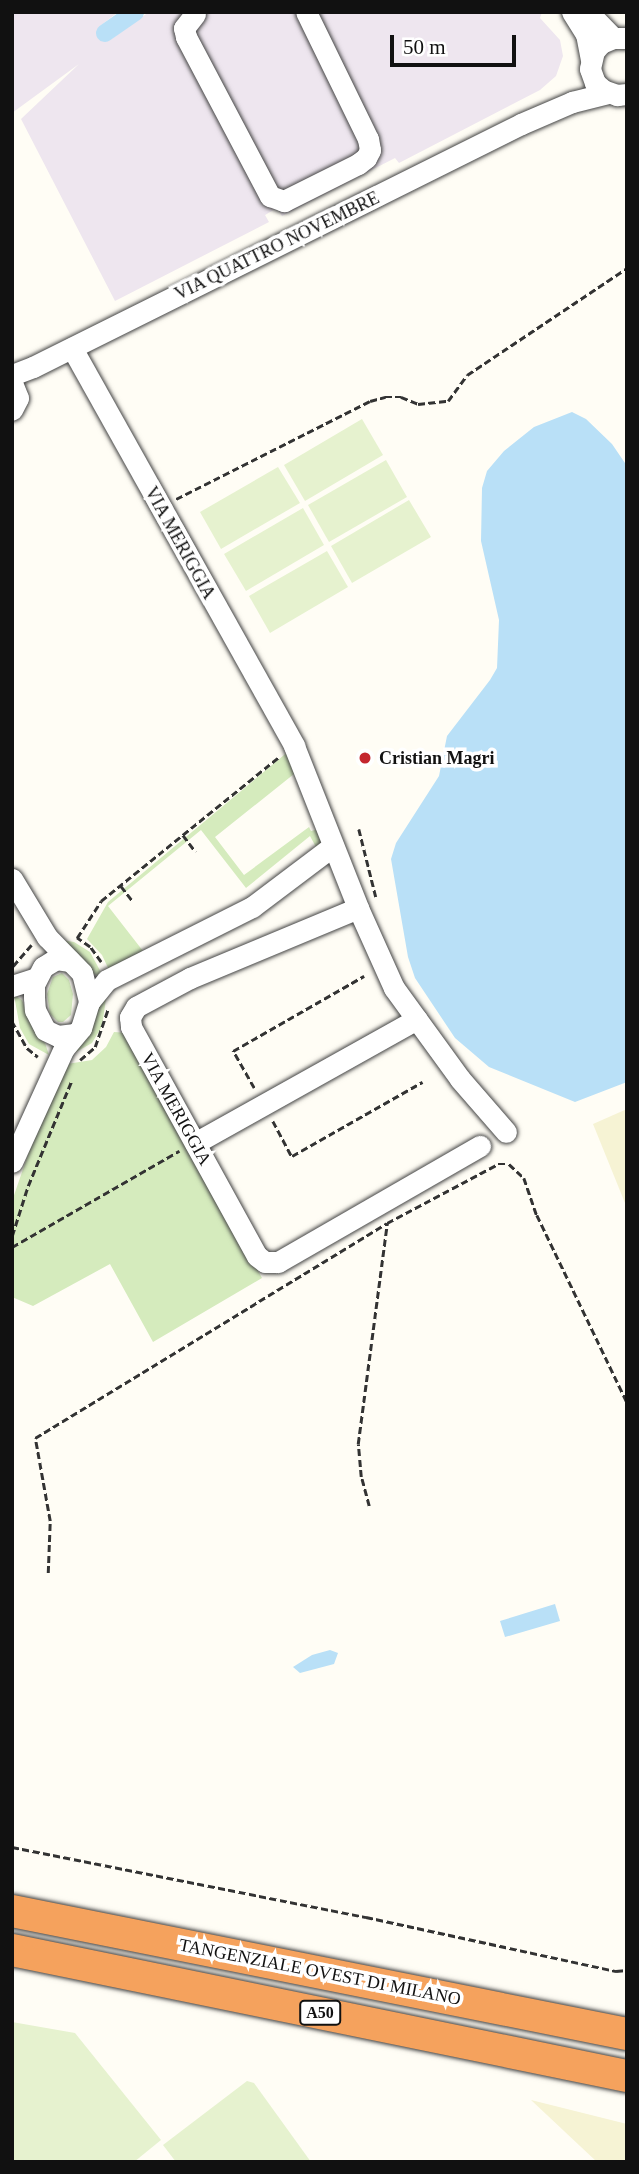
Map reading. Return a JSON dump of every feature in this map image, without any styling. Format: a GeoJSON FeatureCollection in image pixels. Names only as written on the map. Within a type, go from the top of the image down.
{"type":"FeatureCollection","features":[{"type":"Feature","properties":{"kind":"highway","name":"TANGENZIALE OVEST DI MILANO"},"geometry":{"type":"LineString","coordinates":[[12,1911],[627,2034]]}},
{"type":"Feature","properties":{"kind":"highway","name":"A50"},"geometry":{"type":"LineString","coordinates":[[12,1950],[627,2076]]}},
{"type":"Feature","properties":{"kind":"street"},"geometry":{"type":"LineString","coordinates":[[195,14],[184,28],[186,37],[270,196],[284,201],[358,164],[370,150],[368,139],[306,12]]}},
{"type":"Feature","properties":{"kind":"street"},"geometry":{"type":"LineString","coordinates":[[572,12],[586,34],[595,83],[621,95]]}},
{"type":"Feature","properties":{"kind":"street"},"geometry":{"type":"LineString","coordinates":[[588,12],[620,38]]}},
{"type":"Feature","properties":{"kind":"street","name":"VIA QUATTRO NOVEMBRE"},"geometry":{"type":"LineString","coordinates":[[521,124],[571,90],[590,64],[597,47],[620,38]]}},
{"type":"Feature","properties":{"kind":"street","name":"VIA QUATTRO NOVEMBRE"},"geometry":{"type":"LineString","coordinates":[[13,381],[33,367],[521,124],[572,102],[621,95]]}},
{"type":"Feature","properties":{"kind":"street"},"geometry":{"type":"LineString","coordinates":[[358,164],[376,197]]}},
{"type":"Feature","properties":{"kind":"street","name":"VIA MERIGGIA"},"geometry":{"type":"LineString","coordinates":[[95,337],[99,391]]}},
{"type":"Feature","properties":{"kind":"street","name":"VIA MERIGGIA"},"geometry":{"type":"LineString","coordinates":[[72,348],[99,391],[160,507],[294,746],[333,846],[368,909],[190,978],[136,1007],[130,1017],[131,1027],[257,1256],[265,1262],[278,1262],[481,1146]]}},
{"type":"Feature","properties":{"kind":"street"},"geometry":{"type":"LineString","coordinates":[[12,410],[18,398],[13,381]]}},
{"type":"Feature","properties":{"kind":"street"},"geometry":{"type":"LineString","coordinates":[[12,1162],[55,1065],[86,1018],[89,1002],[107,980],[252,907],[333,846]]}},
{"type":"Feature","properties":{"kind":"street"},"geometry":{"type":"LineString","coordinates":[[12,879],[47,937],[54,974],[39,1021],[51,1034],[55,1065]]}},
{"type":"Feature","properties":{"kind":"street"},"geometry":{"type":"LineString","coordinates":[[368,909],[385,972],[460,1079],[506,1132]]}},
{"type":"Feature","properties":{"kind":"street"},"geometry":{"type":"LineString","coordinates":[[12,987],[54,974],[107,980]]}},
{"type":"Feature","properties":{"kind":"street"},"geometry":{"type":"LineString","coordinates":[[54,974],[89,1002]]}},
{"type":"Feature","properties":{"kind":"street"},"geometry":{"type":"LineString","coordinates":[[195,1143],[417,1019]]}},
{"type":"Feature","properties":{"kind":"street"},"geometry":{"type":"LineString","coordinates":[[51,1034],[75,1034]]}},
{"type":"Feature","properties":{"kind":"path"},"geometry":{"type":"LineString","coordinates":[[160,507],[370,401],[385,397],[401,397],[418,404],[448,401],[467,375],[627,268]]}},
{"type":"Feature","properties":{"kind":"path"},"geometry":{"type":"LineString","coordinates":[[359,830],[368,909]]}},
{"type":"Feature","properties":{"kind":"path"},"geometry":{"type":"LineString","coordinates":[[183,835],[196,852]]}},
{"type":"Feature","properties":{"kind":"path"},"geometry":{"type":"LineString","coordinates":[[120,885],[132,900]]}},
{"type":"Feature","properties":{"kind":"path"},"geometry":{"type":"LineString","coordinates":[[233,1051],[364,976]]}},
{"type":"Feature","properties":{"kind":"path"},"geometry":{"type":"LineString","coordinates":[[292,1156],[422,1082]]}},
{"type":"Feature","properties":{"kind":"path"},"geometry":{"type":"LineString","coordinates":[[12,1247],[195,1143]]}},
{"type":"Feature","properties":{"kind":"path"},"geometry":{"type":"LineString","coordinates":[[48,1573],[50,1521],[35,1438],[387,1223],[498,1164],[509,1164],[517,1169],[627,1402]]}},
{"type":"Feature","properties":{"kind":"path"},"geometry":{"type":"LineString","coordinates":[[369,1506],[360,1477],[358,1444],[387,1223]]}},
{"type":"Feature","properties":{"kind":"path"},"geometry":{"type":"LineString","coordinates":[[12,1847],[616,1971],[627,1970]]}},
{"type":"Feature","properties":{"kind":"shaded area"},"geometry":{"type":"Polygon","coordinates":[[[12,12],[118,12],[100,26],[110,40],[149,12],[542,12],[540,18],[560,40],[563,56],[556,76],[540,90],[399,163],[395,158],[282,216],[277,208],[265,215],[269,222],[115,301],[21,119],[79,64],[12,113],[12,12]]]}},
{"type":"Feature","properties":{"kind":"shaded area"},"geometry":{"type":"Polygon","coordinates":[[[627,1109],[627,1208],[593,1124],[627,1109]]]}},
{"type":"Feature","properties":{"kind":"shaded area"},"geometry":{"type":"Polygon","coordinates":[[[531,2100],[627,2124],[627,2162],[597,2162],[531,2100]]]}},
{"type":"Feature","properties":{"kind":"green space"},"geometry":{"type":"Polygon","coordinates":[[[362,419],[383,455],[305,501],[284,465],[362,419]]]}},
{"type":"Feature","properties":{"kind":"green space"},"geometry":{"type":"Polygon","coordinates":[[[386,460],[407,497],[329,542],[308,505],[386,460]]]}},
{"type":"Feature","properties":{"kind":"green space"},"geometry":{"type":"Polygon","coordinates":[[[278,467],[300,503],[221,549],[200,512],[278,467]]]}},
{"type":"Feature","properties":{"kind":"green space"},"geometry":{"type":"Polygon","coordinates":[[[409,500],[431,537],[352,583],[331,546],[409,500]]]}},
{"type":"Feature","properties":{"kind":"green space"},"geometry":{"type":"Polygon","coordinates":[[[303,508],[324,545],[246,591],[224,554],[303,508]]]}},
{"type":"Feature","properties":{"kind":"green space"},"geometry":{"type":"Polygon","coordinates":[[[327,551],[348,587],[270,633],[249,596],[327,551]]]}},
{"type":"Feature","properties":{"kind":"green space"},"geometry":{"type":"Polygon","coordinates":[[[290,750],[299,770],[215,837],[244,875],[309,827],[311,831],[323,828],[325,838],[316,847],[310,836],[246,888],[201,830],[108,906],[143,951],[110,972],[102,955],[87,939],[108,902],[290,750]]]}},
{"type":"Feature","properties":{"kind":"green space"},"geometry":{"type":"Polygon","coordinates":[[[62,940],[74,942],[90,952],[103,976],[92,974],[62,940]]]}},
{"type":"Feature","properties":{"kind":"green space"},"geometry":{"type":"Polygon","coordinates":[[[62,973],[69,980],[73,994],[71,1015],[63,1022],[58,1022],[50,1014],[47,994],[53,977],[62,973]]]}},
{"type":"Feature","properties":{"kind":"green space"},"geometry":{"type":"Polygon","coordinates":[[[107,992],[102,1026],[92,1043],[69,1056],[96,1006],[107,992]]]}},
{"type":"Feature","properties":{"kind":"green space"},"geometry":{"type":"Polygon","coordinates":[[[14,995],[22,1000],[34,1030],[45,1043],[49,1055],[29,1044],[20,1028],[14,995]]]}},
{"type":"Feature","properties":{"kind":"green space"},"geometry":{"type":"Polygon","coordinates":[[[114,1032],[128,1033],[262,1278],[153,1342],[110,1264],[33,1306],[12,1297],[12,1201],[30,1149],[67,1064],[92,1060],[106,1047],[114,1032]]]}},
{"type":"Feature","properties":{"kind":"green space"},"geometry":{"type":"Polygon","coordinates":[[[12,2022],[75,2033],[161,2140],[134,2162],[12,2162],[12,2022]]]}},
{"type":"Feature","properties":{"kind":"green space"},"geometry":{"type":"Polygon","coordinates":[[[247,2081],[254,2083],[311,2162],[176,2162],[163,2145],[247,2081]]]}},
{"type":"Feature","properties":{"kind":"water"},"geometry":{"type":"Polygon","coordinates":[[[572,412],[586,419],[612,444],[627,466],[627,1082],[575,1102],[489,1067],[455,1038],[415,978],[408,957],[391,859],[396,843],[439,776],[447,736],[497,668],[499,620],[481,541],[482,488],[487,471],[504,451],[534,427],[572,412]]]}},
{"type":"Feature","properties":{"kind":"water"},"geometry":{"type":"Polygon","coordinates":[[[555,1604],[560,1621],[505,1637],[500,1621],[555,1604]]]}},
{"type":"Feature","properties":{"kind":"water"},"geometry":{"type":"Polygon","coordinates":[[[330,1650],[338,1653],[334,1664],[300,1673],[293,1667],[312,1655],[330,1650]]]}},
{"type":"Feature","properties":{"kind":"waterway"},"geometry":{"type":"LineString","coordinates":[[105,33],[135,12]]}},
{"type":"Feature","properties":{"kind":"place","name":"Cristian Magri"},"geometry":{"type":"Point","coordinates":[365,758]}}]}
